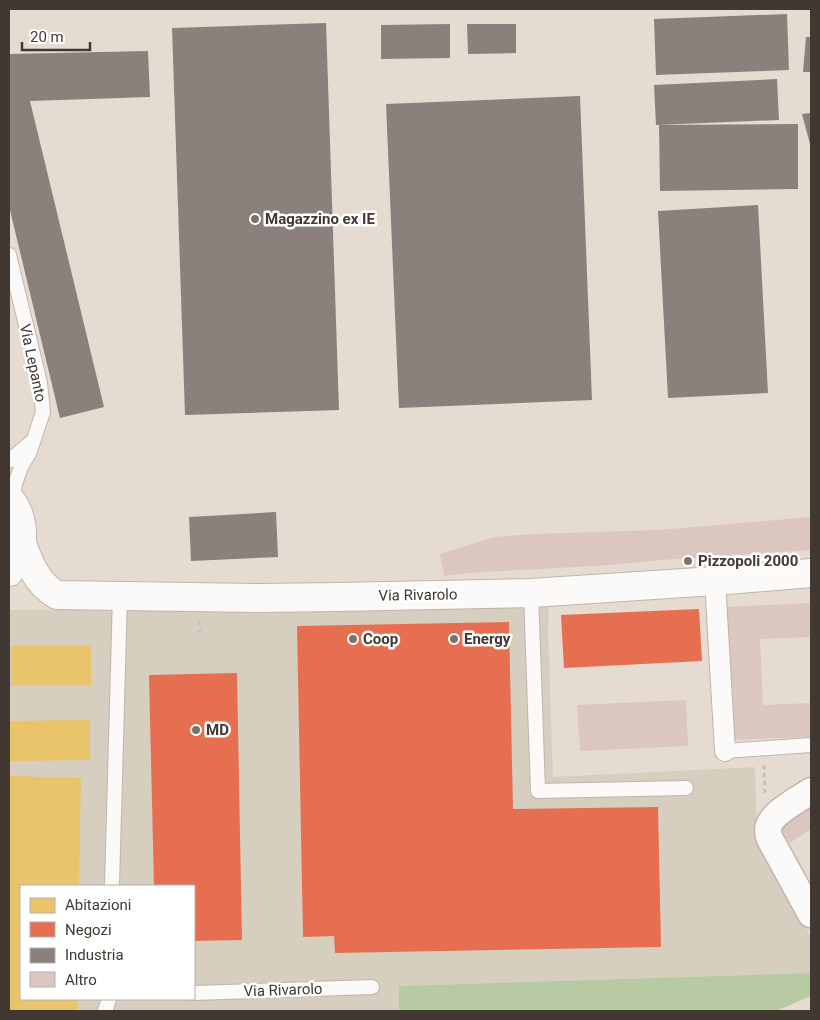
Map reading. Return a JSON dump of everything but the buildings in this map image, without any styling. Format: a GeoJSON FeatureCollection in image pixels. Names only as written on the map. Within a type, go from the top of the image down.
{"type":"FeatureCollection","features":[{"type":"Feature","properties":{"kind":"main road"},"geometry":{"type":"LineString","coordinates":[[9,572],[17,558],[22,543],[22,528],[19,514],[10,500]]}},
{"type":"Feature","properties":{"kind":"main road"},"geometry":{"type":"LineString","coordinates":[[22,543],[29,564],[50,591]]}},
{"type":"Feature","properties":{"kind":"main road","name":"Via Rivarolo"},"geometry":{"type":"LineString","coordinates":[[9,582],[50,591],[57,595],[285,598],[532,593],[811,573]]}},
{"type":"Feature","properties":{"kind":"street"},"geometry":{"type":"LineString","coordinates":[[715,581],[725,751]]}},
{"type":"Feature","properties":{"kind":"street"},"geometry":{"type":"LineString","coordinates":[[811,791],[775,816],[770,823],[768,831],[770,839],[811,914]]}},
{"type":"Feature","properties":{"kind":"lane","name":"Via Lepanto"},"geometry":{"type":"LineString","coordinates":[[9,255],[38,374],[43,412],[34,440]]}},
{"type":"Feature","properties":{"kind":"lane"},"geometry":{"type":"LineString","coordinates":[[9,461],[34,440]]}},
{"type":"Feature","properties":{"kind":"lane"},"geometry":{"type":"LineString","coordinates":[[10,500],[21,467],[34,440]]}},
{"type":"Feature","properties":{"kind":"lane"},"geometry":{"type":"LineString","coordinates":[[532,593],[538,792],[686,788]]}},
{"type":"Feature","properties":{"kind":"lane"},"geometry":{"type":"LineString","coordinates":[[112,885],[120,595]]}},
{"type":"Feature","properties":{"kind":"lane"},"geometry":{"type":"LineString","coordinates":[[725,751],[811,745]]}},
{"type":"Feature","properties":{"kind":"lane","name":"Via Rivarolo"},"geometry":{"type":"LineString","coordinates":[[195,993],[372,987]]}},
{"type":"Feature","properties":{"kind":"path"},"geometry":{"type":"LineString","coordinates":[[764,748],[765,812],[770,823]]}},
{"type":"Feature","properties":{"kind":"shaded area"},"geometry":{"type":"Polygon","coordinates":[[[549,606],[548,629],[553,777],[755,767],[757,838],[811,937],[811,973],[399,986],[399,1011],[9,1011],[9,610],[549,606]]]}},
{"type":"Feature","properties":{"kind":"green space"},"geometry":{"type":"Polygon","coordinates":[[[811,973],[811,996],[776,1011],[399,1011],[399,986],[811,973]]]}},
{"type":"Feature","properties":{"kind":"place","name":"Magazzino ex IE"},"geometry":{"type":"Point","coordinates":[255,219]}},
{"type":"Feature","properties":{"kind":"place","name":"Pizzopoli 2000"},"geometry":{"type":"Point","coordinates":[688,561]}},
{"type":"Feature","properties":{"kind":"place","name":"Coop"},"geometry":{"type":"Point","coordinates":[353,639]}},
{"type":"Feature","properties":{"kind":"place","name":"Energy"},"geometry":{"type":"Point","coordinates":[454,639]}},
{"type":"Feature","properties":{"kind":"place","name":"MD"},"geometry":{"type":"Point","coordinates":[196,730]}}]}
